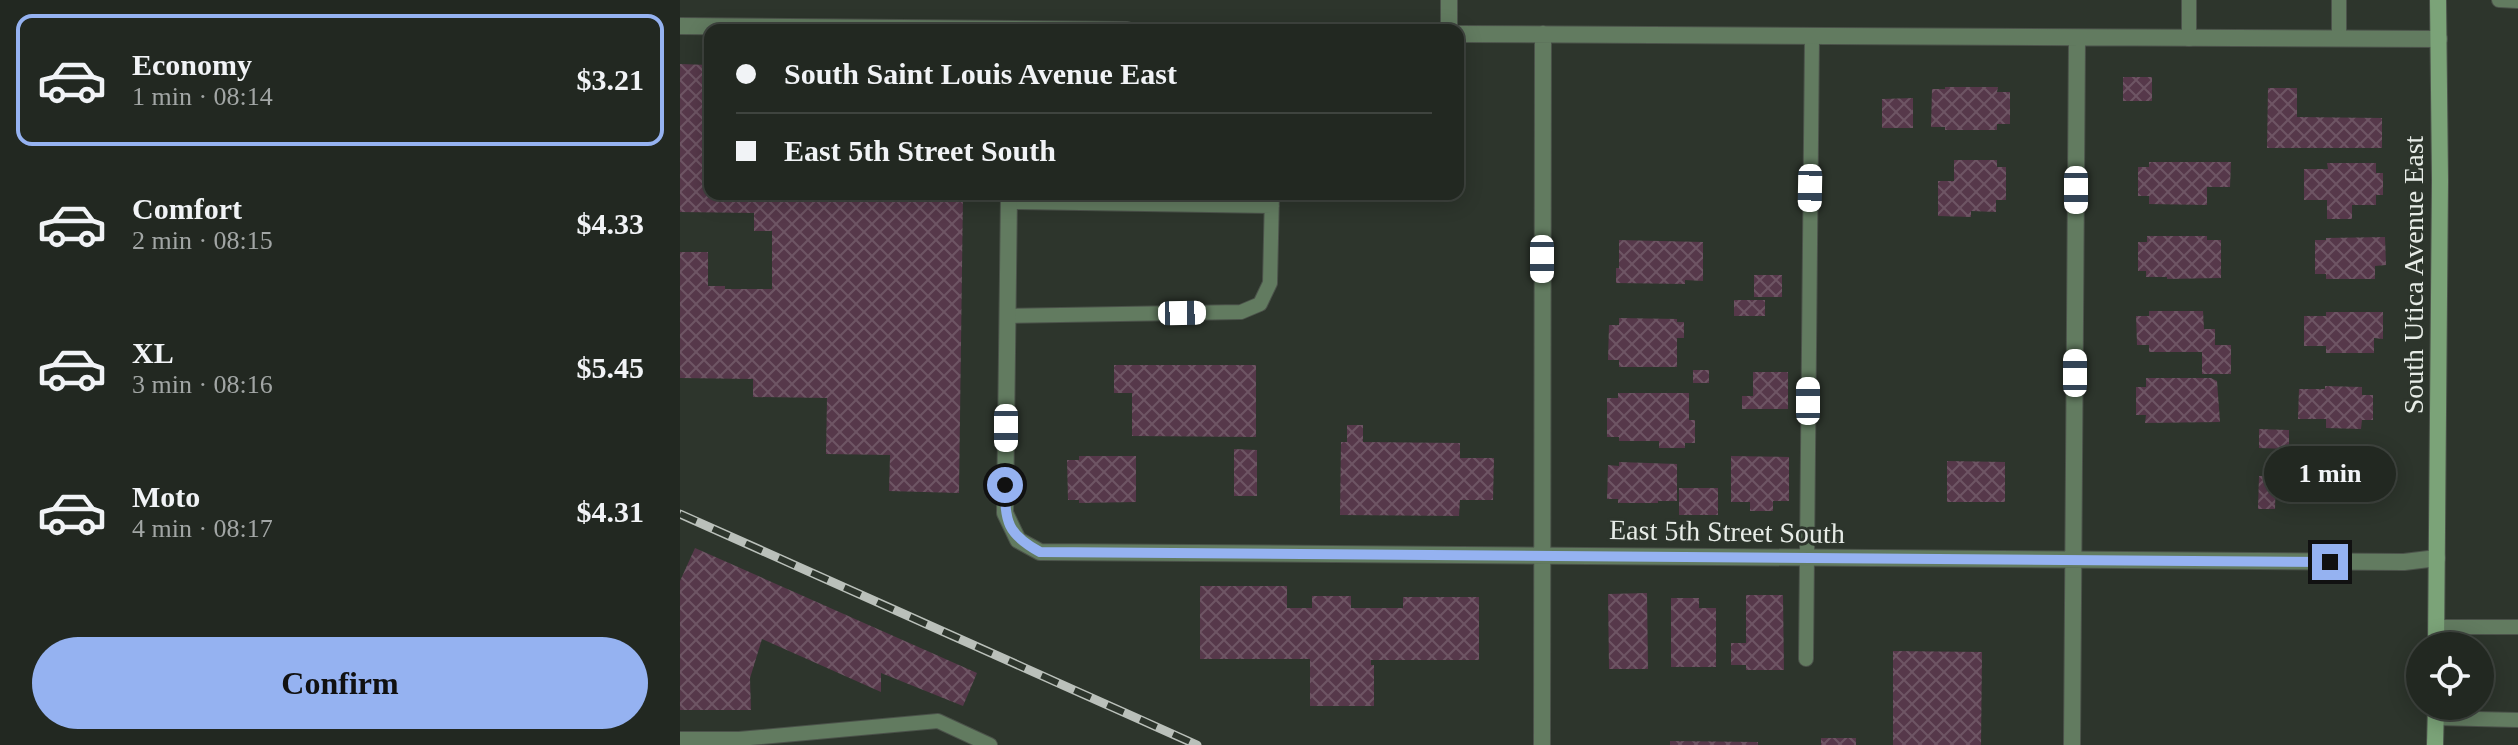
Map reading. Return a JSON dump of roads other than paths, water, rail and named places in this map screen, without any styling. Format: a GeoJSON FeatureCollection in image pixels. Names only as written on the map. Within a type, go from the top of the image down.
{"type":"FeatureCollection","features":[{"type":"Feature","properties":{"kind":"main road","name":"South Utica Avenue East"},"geometry":{"type":"LineString","coordinates":[[2437,632],[2438,0]]}},
{"type":"Feature","properties":{"kind":"main road"},"geometry":{"type":"LineString","coordinates":[[2435,745],[2436,720]]}},
{"type":"Feature","properties":{"kind":"street"},"geometry":{"type":"LineString","coordinates":[[1449,0],[1449,24]]}},
{"type":"Feature","properties":{"kind":"street"},"geometry":{"type":"LineString","coordinates":[[680,26],[704,26]]}},
{"type":"Feature","properties":{"kind":"street"},"geometry":{"type":"LineString","coordinates":[[1464,34],[2439,39]]}},
{"type":"Feature","properties":{"kind":"street"},"geometry":{"type":"LineString","coordinates":[[1542,745],[1543,34]]}},
{"type":"Feature","properties":{"kind":"street"},"geometry":{"type":"LineString","coordinates":[[2072,745],[2077,39]]}},
{"type":"Feature","properties":{"kind":"street"},"geometry":{"type":"LineString","coordinates":[[1007,316],[1009,200]]}},
{"type":"Feature","properties":{"kind":"street","name":"East 5th Street South"},"geometry":{"type":"LineString","coordinates":[[1007,316],[1005,513],[1018,540],[1040,552],[2074,561],[2404,562],[2437,558]]}},
{"type":"Feature","properties":{"kind":"lane"},"geometry":{"type":"LineString","coordinates":[[2189,0],[2189,39]]}},
{"type":"Feature","properties":{"kind":"lane"},"geometry":{"type":"LineString","coordinates":[[2339,0],[2339,39]]}},
{"type":"Feature","properties":{"kind":"lane"},"geometry":{"type":"LineString","coordinates":[[2499,0],[2518,1]]}},
{"type":"Feature","properties":{"kind":"lane"},"geometry":{"type":"LineString","coordinates":[[1806,659],[1812,37]]}},
{"type":"Feature","properties":{"kind":"lane"},"geometry":{"type":"LineString","coordinates":[[1007,316],[1241,312],[1260,304],[1270,283],[1272,200]]}},
{"type":"Feature","properties":{"kind":"lane"},"geometry":{"type":"LineString","coordinates":[[2437,627],[2518,627]]}},
{"type":"Feature","properties":{"kind":"lane"},"geometry":{"type":"LineString","coordinates":[[2494,718],[2518,720]]}},
{"type":"Feature","properties":{"kind":"lane"},"geometry":{"type":"LineString","coordinates":[[680,739],[831,738],[938,721],[974,741],[990,745]]}},
{"type":"Feature","properties":{"kind":"railway"},"geometry":{"type":"LineString","coordinates":[[680,514],[1197,745]]}}]}
